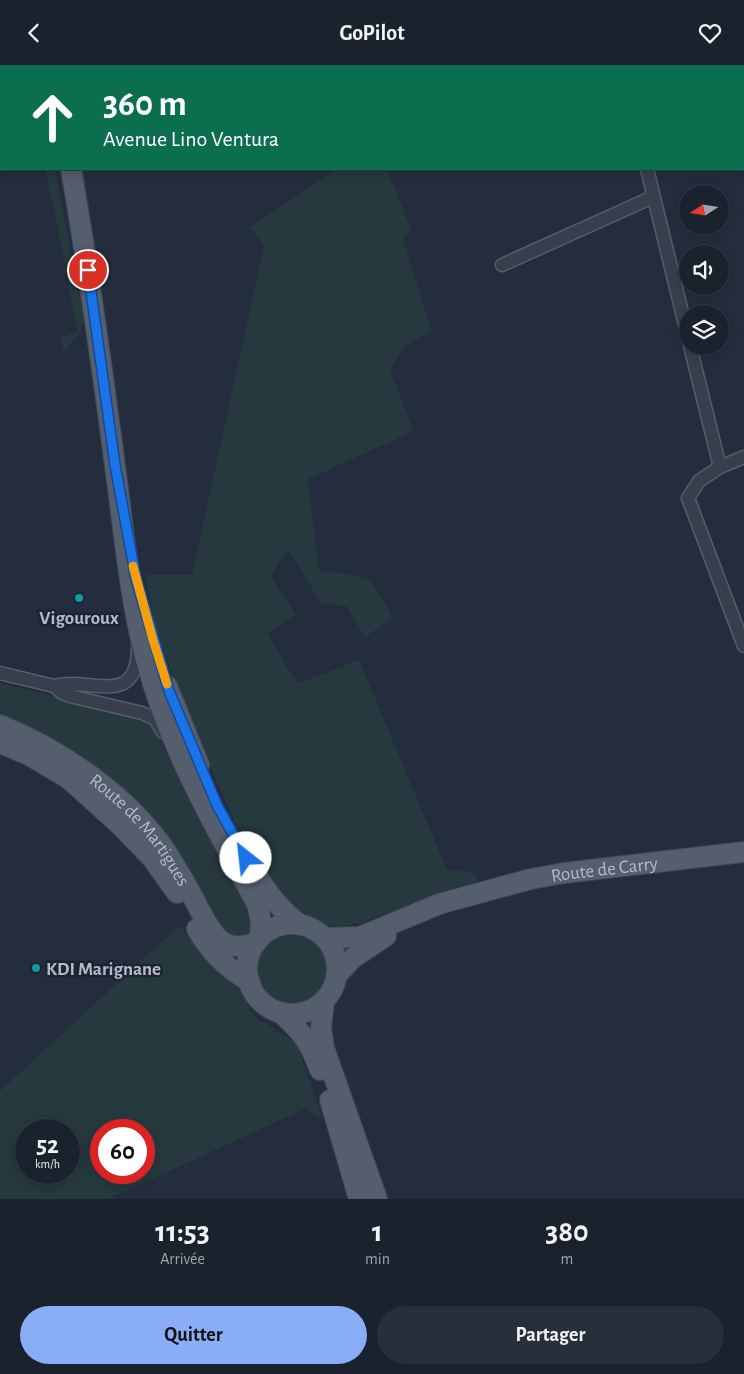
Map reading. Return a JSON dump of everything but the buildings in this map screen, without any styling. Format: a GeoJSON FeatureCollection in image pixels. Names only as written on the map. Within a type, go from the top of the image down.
{"type":"FeatureCollection","features":[{"type":"Feature","properties":{"kind":"main road"},"geometry":{"type":"LineString","coordinates":[[61,170],[83,274],[92,307]]}},
{"type":"Feature","properties":{"kind":"main road"},"geometry":{"type":"LineString","coordinates":[[71,170],[88,270],[130,579],[137,623],[146,659],[156,693],[186,768],[257,904],[261,928],[258,941],[250,955],[248,969],[250,982],[260,1000],[269,1008],[281,1013],[304,1013],[324,1001],[333,989],[337,975],[332,949],[325,938],[318,932],[301,925],[291,918],[270,897],[217,805],[169,691],[136,579],[115,465]]}},
{"type":"Feature","properties":{"kind":"main road","name":"Route de Martigues"},"geometry":{"type":"LineString","coordinates":[[0,725],[44,746],[84,771],[116,797],[140,821],[165,851],[219,939],[232,947],[243,947],[258,941]]}},
{"type":"Feature","properties":{"kind":"main road","name":"Route de Martigues"},"geometry":{"type":"LineString","coordinates":[[0,743],[30,755],[69,779],[119,824],[152,858],[181,898],[202,937],[212,951],[235,973],[250,982]]}},
{"type":"Feature","properties":{"kind":"main road","name":"Route de Carry"},"geometry":{"type":"LineString","coordinates":[[325,938],[360,937],[439,904],[506,885],[564,873],[744,852]]}},
{"type":"Feature","properties":{"kind":"main road","name":"Route de Carry"},"geometry":{"type":"LineString","coordinates":[[337,975],[352,958],[368,946],[467,896]]}},
{"type":"Feature","properties":{"kind":"main road"},"geometry":{"type":"LineString","coordinates":[[258,941],[268,932],[278,927],[301,925]]}},
{"type":"Feature","properties":{"kind":"main road"},"geometry":{"type":"LineString","coordinates":[[324,1001],[321,1028],[324,1049],[377,1199]]}},
{"type":"Feature","properties":{"kind":"main road"},"geometry":{"type":"LineString","coordinates":[[281,1013],[301,1031],[311,1046],[359,1199]]}},
{"type":"Feature","properties":{"kind":"street"},"geometry":{"type":"LineString","coordinates":[[647,170],[680,305]]}},
{"type":"Feature","properties":{"kind":"street"},"geometry":{"type":"LineString","coordinates":[[502,265],[653,197]]}},
{"type":"Feature","properties":{"kind":"street"},"geometry":{"type":"LineString","coordinates":[[692,355],[720,467]]}},
{"type":"Feature","properties":{"kind":"street"},"geometry":{"type":"LineString","coordinates":[[744,457],[720,467],[699,481],[688,497],[744,646]]}},
{"type":"Feature","properties":{"kind":"street"},"geometry":{"type":"LineString","coordinates":[[0,673],[54,686],[71,683],[112,687],[126,681],[134,672],[137,623]]}},
{"type":"Feature","properties":{"kind":"street"},"geometry":{"type":"LineString","coordinates":[[54,686],[62,693],[70,696],[150,715],[155,719],[186,768]]}},
{"type":"Feature","properties":{"kind":"green space"},"geometry":{"type":"Polygon","coordinates":[[[45,170],[55,170],[84,320],[79,334],[64,351],[60,339],[77,331],[45,170]]]}},
{"type":"Feature","properties":{"kind":"green space"},"geometry":{"type":"Polygon","coordinates":[[[81,170],[86,170],[84,172],[102,287],[109,292],[100,290],[81,170]]]}},
{"type":"Feature","properties":{"kind":"green space"},"geometry":{"type":"Polygon","coordinates":[[[335,170],[387,170],[411,229],[403,240],[432,331],[404,347],[390,370],[414,431],[308,479],[319,571],[351,574],[372,582],[393,618],[365,637],[346,606],[321,603],[288,549],[270,576],[296,615],[268,633],[289,671],[300,683],[359,660],[447,870],[470,872],[478,880],[475,884],[432,895],[365,922],[335,927],[306,919],[278,897],[250,855],[182,705],[154,622],[146,575],[192,575],[264,245],[249,227],[335,170]]]}},
{"type":"Feature","properties":{"kind":"green space"},"geometry":{"type":"Polygon","coordinates":[[[0,683],[141,718],[149,722],[254,917],[251,934],[228,939],[0,718],[0,683]]]}},
{"type":"Feature","properties":{"kind":"green space"},"geometry":{"type":"Polygon","coordinates":[[[179,926],[237,985],[255,1017],[296,1042],[323,1119],[305,1109],[155,1178],[155,1119],[90,1119],[90,1184],[141,1184],[108,1199],[0,1199],[0,1091],[179,926]]]}},
{"type":"Feature","properties":{"kind":"green space"},"geometry":{"type":"Polygon","coordinates":[[[292,935],[313,941],[323,951],[329,972],[323,993],[313,1003],[292,1009],[271,1003],[261,993],[255,972],[261,951],[271,941],[292,935]]]}},
{"type":"Feature","properties":{"kind":"slow traffic"},"geometry":{"type":"LineString","coordinates":[[133,566],[167,684]]}},
{"type":"Feature","properties":{"kind":"place","name":"Vigouroux"},"geometry":{"type":"Point","coordinates":[79,598]}},
{"type":"Feature","properties":{"kind":"place","name":"KDI Marignane"},"geometry":{"type":"Point","coordinates":[36,968]}},
{"type":"Feature","properties":{"kind":"route"},"geometry":{"type":"LineString","coordinates":[[88,270],[115,465],[136,579],[169,691],[217,805],[246,858]]}}]}
